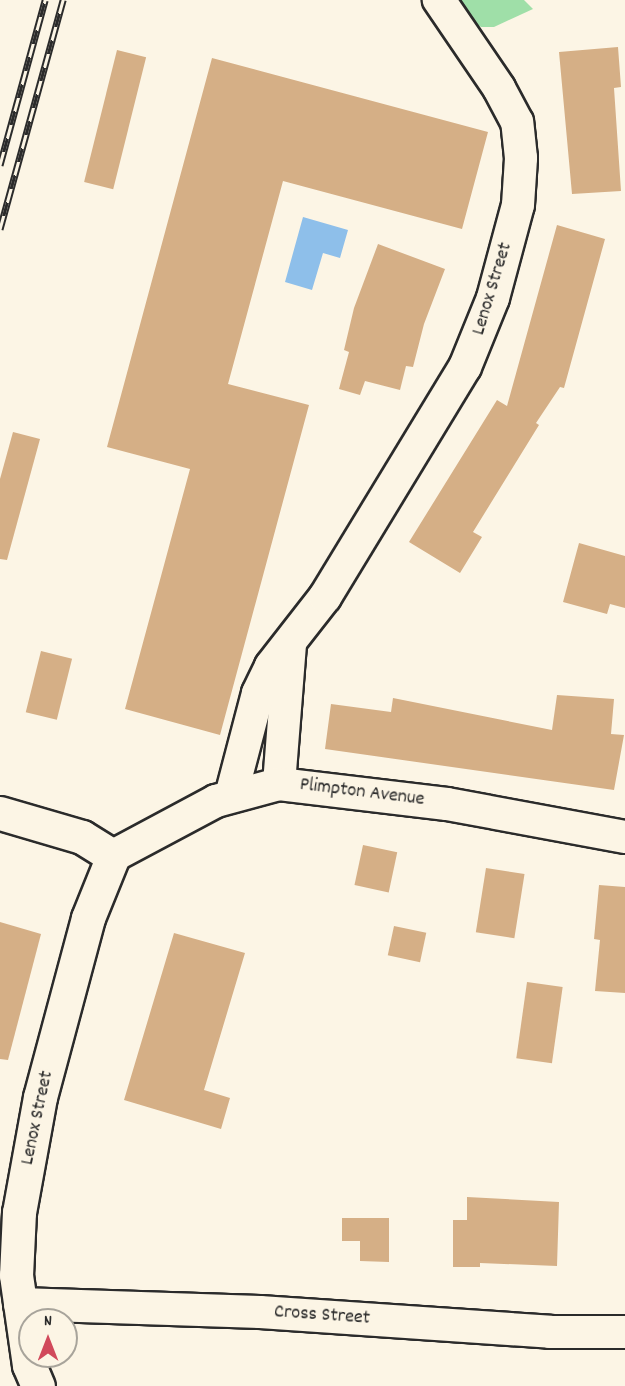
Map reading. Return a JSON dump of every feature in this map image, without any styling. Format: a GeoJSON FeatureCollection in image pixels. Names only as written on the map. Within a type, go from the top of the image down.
{"type":"FeatureCollection","features":[{"type":"Feature","properties":{"kind":"street","name":"Lenox Street"},"geometry":{"type":"LineString","coordinates":[[231,796],[258,693],[271,666],[344,566],[465,366],[493,298],[518,205],[521,158],[517,122],[499,87],[439,0]]}},
{"type":"Feature","properties":{"kind":"street"},"geometry":{"type":"LineString","coordinates":[[279,784],[290,643]]}},
{"type":"Feature","properties":{"kind":"street","name":"Plimpton Avenue"},"geometry":{"type":"LineString","coordinates":[[113,856],[188,814],[231,796],[279,784],[447,804],[625,837]]}},
{"type":"Feature","properties":{"kind":"street"},"geometry":{"type":"LineString","coordinates":[[0,813],[82,837],[113,856]]}},
{"type":"Feature","properties":{"kind":"street","name":"Lenox Street"},"geometry":{"type":"LineString","coordinates":[[38,1386],[29,1365],[20,1304],[19,1212],[40,1097],[88,918],[113,856]]}},
{"type":"Feature","properties":{"kind":"street","name":"Cross Street"},"geometry":{"type":"LineString","coordinates":[[20,1304],[260,1312],[550,1332],[625,1332]]}},
{"type":"Feature","properties":{"kind":"green space"},"geometry":{"type":"Polygon","coordinates":[[[459,0],[524,0],[533,9],[494,27],[481,27],[468,18],[459,0]]]}},
{"type":"Feature","properties":{"kind":"water"},"geometry":{"type":"Polygon","coordinates":[[[303,217],[348,230],[340,258],[323,253],[312,290],[285,282],[303,217]]]}},
{"type":"Feature","properties":{"kind":"building"},"geometry":{"type":"Polygon","coordinates":[[[618,47],[621,87],[614,88],[621,191],[572,194],[559,52],[618,47]]]}},
{"type":"Feature","properties":{"kind":"building"},"geometry":{"type":"Polygon","coordinates":[[[117,50],[146,57],[113,189],[84,182],[117,50]]]}},
{"type":"Feature","properties":{"kind":"building"},"geometry":{"type":"Polygon","coordinates":[[[212,58],[488,132],[462,229],[283,181],[228,384],[309,405],[220,735],[125,709],[190,469],[107,447],[212,58]]]}},
{"type":"Feature","properties":{"kind":"building"},"geometry":{"type":"Polygon","coordinates":[[[557,225],[605,239],[564,388],[560,387],[536,423],[539,425],[473,532],[482,537],[460,573],[409,542],[497,400],[507,406],[557,225]]]}},
{"type":"Feature","properties":{"kind":"building"},"geometry":{"type":"Polygon","coordinates":[[[378,244],[445,269],[424,324],[413,367],[406,366],[400,390],[365,381],[360,395],[339,389],[349,352],[344,350],[354,308],[378,244]]]}},
{"type":"Feature","properties":{"kind":"building"},"geometry":{"type":"Polygon","coordinates":[[[13,432],[40,439],[7,560],[0,559],[0,479],[13,432]]]}},
{"type":"Feature","properties":{"kind":"building"},"geometry":{"type":"Polygon","coordinates":[[[579,543],[625,556],[625,608],[610,604],[607,614],[563,602],[579,543]]]}},
{"type":"Feature","properties":{"kind":"building"},"geometry":{"type":"Polygon","coordinates":[[[41,651],[72,659],[57,720],[26,712],[41,651]]]}},
{"type":"Feature","properties":{"kind":"building"},"geometry":{"type":"Polygon","coordinates":[[[557,695],[614,699],[611,734],[624,735],[614,790],[325,749],[331,704],[391,712],[393,698],[552,730],[557,695]]]}},
{"type":"Feature","properties":{"kind":"building"},"geometry":{"type":"Polygon","coordinates":[[[363,845],[397,852],[389,892],[354,885],[363,845]]]}},
{"type":"Feature","properties":{"kind":"building"},"geometry":{"type":"Polygon","coordinates":[[[486,868],[525,874],[514,938],[476,932],[486,868]]]}},
{"type":"Feature","properties":{"kind":"building"},"geometry":{"type":"Polygon","coordinates":[[[599,885],[625,887],[625,993],[595,991],[600,940],[594,939],[599,885]]]}},
{"type":"Feature","properties":{"kind":"building"},"geometry":{"type":"Polygon","coordinates":[[[0,922],[41,934],[8,1060],[0,1059],[0,922]]]}},
{"type":"Feature","properties":{"kind":"building"},"geometry":{"type":"Polygon","coordinates":[[[394,926],[426,933],[420,962],[388,955],[394,926]]]}},
{"type":"Feature","properties":{"kind":"building"},"geometry":{"type":"Polygon","coordinates":[[[174,933],[245,953],[204,1090],[230,1098],[221,1129],[124,1100],[174,933]]]}},
{"type":"Feature","properties":{"kind":"building"},"geometry":{"type":"Polygon","coordinates":[[[527,982],[563,987],[552,1063],[516,1058],[527,982]]]}},
{"type":"Feature","properties":{"kind":"building"},"geometry":{"type":"Polygon","coordinates":[[[467,1197],[559,1202],[557,1266],[480,1263],[480,1267],[453,1267],[453,1220],[467,1220],[467,1197]]]}},
{"type":"Feature","properties":{"kind":"building"},"geometry":{"type":"Polygon","coordinates":[[[342,1218],[389,1218],[389,1262],[360,1261],[360,1241],[342,1241],[342,1218]]]}},
{"type":"Feature","properties":{"kind":"railway"},"geometry":{"type":"LineString","coordinates":[[0,165],[45,0]]}},
{"type":"Feature","properties":{"kind":"railway"},"geometry":{"type":"LineString","coordinates":[[0,229],[63,0]]}}]}
